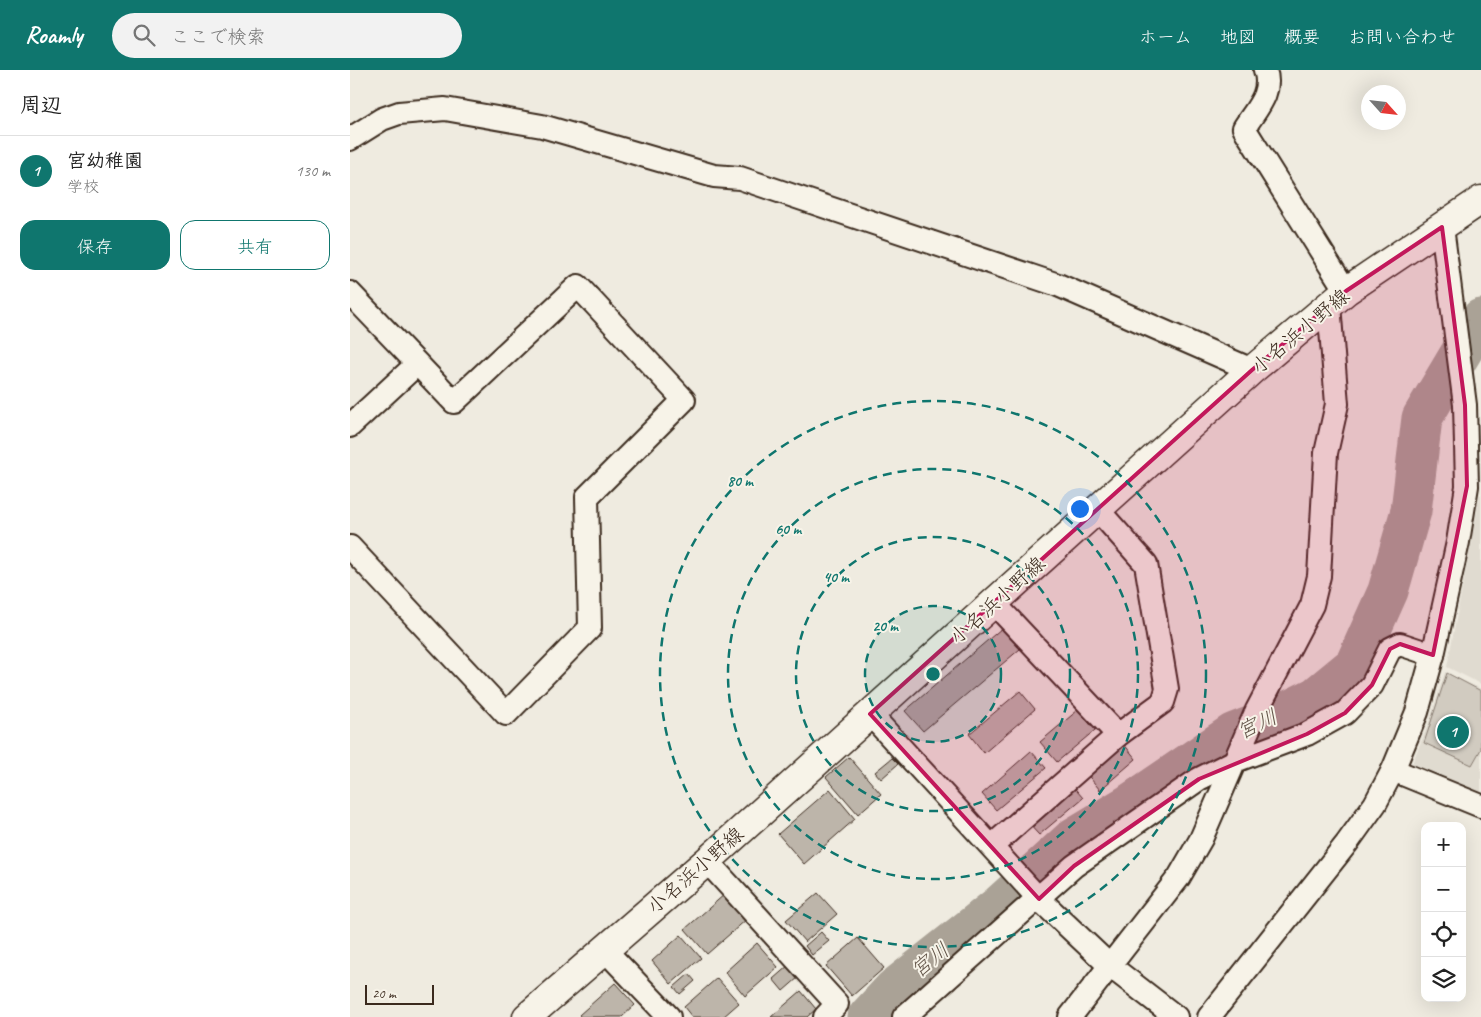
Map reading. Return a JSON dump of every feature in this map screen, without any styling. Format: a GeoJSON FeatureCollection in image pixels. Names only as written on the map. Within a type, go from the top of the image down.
{"type":"FeatureCollection","features":[{"type":"Feature","properties":{"kind":"main road","name":"小名浜小野線"},"geometry":{"type":"LineString","coordinates":[[527,1017],[707,861],[1252,370],[1338,298],[1481,200]]}},
{"type":"Feature","properties":{"kind":"street"},"geometry":{"type":"LineString","coordinates":[[1070,1017],[1179,878],[1201,839],[1257,710],[1312,606],[1319,576],[1326,454],[1337,404],[1338,298],[1244,128],[1267,92],[1269,81],[1265,70]]}},
{"type":"Feature","properties":{"kind":"street"},"geometry":{"type":"LineString","coordinates":[[350,139],[382,119],[398,114],[445,109],[542,126],[714,176],[740,178],[1058,285],[1252,370]]}},
{"type":"Feature","properties":{"kind":"street"},"geometry":{"type":"LineString","coordinates":[[1209,1017],[1347,843],[1375,804],[1393,770],[1417,712],[1433,655],[1458,542],[1474,486],[1442,227]]}},
{"type":"Feature","properties":{"kind":"street"},"geometry":{"type":"LineString","coordinates":[[350,293],[454,402],[578,286],[684,400],[587,497],[590,628],[506,714],[350,547]]}},
{"type":"Feature","properties":{"kind":"street"},"geometry":{"type":"LineString","coordinates":[[350,426],[417,364]]}},
{"type":"Feature","properties":{"kind":"street"},"geometry":{"type":"LineString","coordinates":[[992,846],[1118,735],[1163,702],[1167,689],[1146,564],[1098,510]]}},
{"type":"Feature","properties":{"kind":"street"},"geometry":{"type":"LineString","coordinates":[[994,602],[1118,735]]}},
{"type":"Feature","properties":{"kind":"street"},"geometry":{"type":"LineString","coordinates":[[904,1017],[1074,866],[1199,779],[1237,756],[1307,734],[1345,713],[1372,684],[1390,649],[1400,644],[1433,655]]}},
{"type":"Feature","properties":{"kind":"street"},"geometry":{"type":"LineString","coordinates":[[870,714],[1038,897],[1110,966],[1176,1017]]}},
{"type":"Feature","properties":{"kind":"street"},"geometry":{"type":"LineString","coordinates":[[1393,770],[1481,806]]}},
{"type":"Feature","properties":{"kind":"street"},"geometry":{"type":"LineString","coordinates":[[707,861],[837,1004],[825,1017]]}},
{"type":"Feature","properties":{"kind":"street"},"geometry":{"type":"LineString","coordinates":[[604,949],[669,1017]]}},
{"type":"Feature","properties":{"kind":"highlighted area"},"geometry":{"type":"Polygon","coordinates":[[[1442,227],[1465,405],[1467,486],[1433,655],[1400,644],[1390,649],[1372,685],[1345,713],[1307,734],[1199,779],[1074,866],[1039,899],[870,714],[1252,370],[1346,291],[1442,227]]]}},
{"type":"Feature","properties":{"kind":"shaded area"},"geometry":{"type":"Polygon","coordinates":[[[1481,495],[1481,684],[1447,667],[1481,495]]]}},
{"type":"Feature","properties":{"kind":"shaded area"},"geometry":{"type":"Polygon","coordinates":[[[1445,672],[1481,689],[1481,799],[1411,766],[1430,720],[1445,672]]]}},
{"type":"Feature","properties":{"kind":"shaded area"},"geometry":{"type":"Polygon","coordinates":[[[1447,673],[1481,691],[1481,749],[1472,765],[1424,743],[1447,673]]]}},
{"type":"Feature","properties":{"kind":"building"},"geometry":{"type":"Polygon","coordinates":[[[1002,628],[1020,649],[923,731],[905,711],[1002,628]]]}},
{"type":"Feature","properties":{"kind":"building"},"geometry":{"type":"Polygon","coordinates":[[[1020,691],[1035,709],[984,753],[969,734],[1020,691]]]}},
{"type":"Feature","properties":{"kind":"building"},"geometry":{"type":"Polygon","coordinates":[[[1078,710],[1095,730],[1057,762],[1040,742],[1078,710]]]}},
{"type":"Feature","properties":{"kind":"building"},"geometry":{"type":"Polygon","coordinates":[[[1123,743],[1136,759],[1100,790],[1086,773],[1123,743]]]}},
{"type":"Feature","properties":{"kind":"building"},"geometry":{"type":"Polygon","coordinates":[[[1031,751],[1046,768],[996,810],[982,794],[1031,751]]]}},
{"type":"Feature","properties":{"kind":"building"},"geometry":{"type":"Polygon","coordinates":[[[849,757],[881,794],[858,814],[826,777],[849,757]]]}},
{"type":"Feature","properties":{"kind":"building"},"geometry":{"type":"Polygon","coordinates":[[[892,758],[898,764],[881,779],[875,772],[892,758]]]}},
{"type":"Feature","properties":{"kind":"building"},"geometry":{"type":"Polygon","coordinates":[[[1071,784],[1083,798],[1039,835],[1027,822],[1071,784]]]}},
{"type":"Feature","properties":{"kind":"building"},"geometry":{"type":"Polygon","coordinates":[[[830,789],[855,819],[804,864],[778,834],[830,789]]]}},
{"type":"Feature","properties":{"kind":"building"},"geometry":{"type":"Polygon","coordinates":[[[818,893],[837,914],[805,942],[786,920],[818,893]]]}},
{"type":"Feature","properties":{"kind":"building"},"geometry":{"type":"Polygon","coordinates":[[[725,894],[747,919],[707,954],[685,929],[725,894]]]}},
{"type":"Feature","properties":{"kind":"building"},"geometry":{"type":"Polygon","coordinates":[[[821,932],[829,941],[812,955],[805,946],[821,932]]]}},
{"type":"Feature","properties":{"kind":"building"},"geometry":{"type":"Polygon","coordinates":[[[681,935],[701,958],[671,984],[652,961],[681,935]]]}},
{"type":"Feature","properties":{"kind":"building"},"geometry":{"type":"Polygon","coordinates":[[[858,938],[884,968],[852,996],[826,966],[858,938]]]}},
{"type":"Feature","properties":{"kind":"building"},"geometry":{"type":"Polygon","coordinates":[[[757,943],[778,967],[745,996],[725,972],[757,943]]]}},
{"type":"Feature","properties":{"kind":"building"},"geometry":{"type":"Polygon","coordinates":[[[789,965],[799,977],[783,991],[773,979],[789,965]]]}},
{"type":"Feature","properties":{"kind":"building"},"geometry":{"type":"Polygon","coordinates":[[[689,974],[695,981],[680,994],[674,987],[689,974]]]}},
{"type":"Feature","properties":{"kind":"building"},"geometry":{"type":"Polygon","coordinates":[[[717,978],[739,1003],[723,1017],[692,1017],[684,1007],[717,978]]]}},
{"type":"Feature","properties":{"kind":"building"},"geometry":{"type":"Polygon","coordinates":[[[615,983],[635,1005],[622,1017],[581,1017],[579,1015],[615,983]]]}},
{"type":"Feature","properties":{"kind":"building"},"geometry":{"type":"Polygon","coordinates":[[[801,991],[816,1009],[807,1017],[771,1017],[801,991]]]}},
{"type":"Feature","properties":{"kind":"waterway","name":"宮川"},"geometry":{"type":"LineString","coordinates":[[868,1017],[894,989],[1000,905],[1075,837],[1130,804],[1234,733],[1278,716],[1316,697],[1355,665],[1388,591],[1411,511],[1422,418],[1481,319]]}},
{"type":"Feature","properties":{"kind":"place","name":"宮幼稚園"},"geometry":{"type":"Point","coordinates":[1453,732]}}]}
